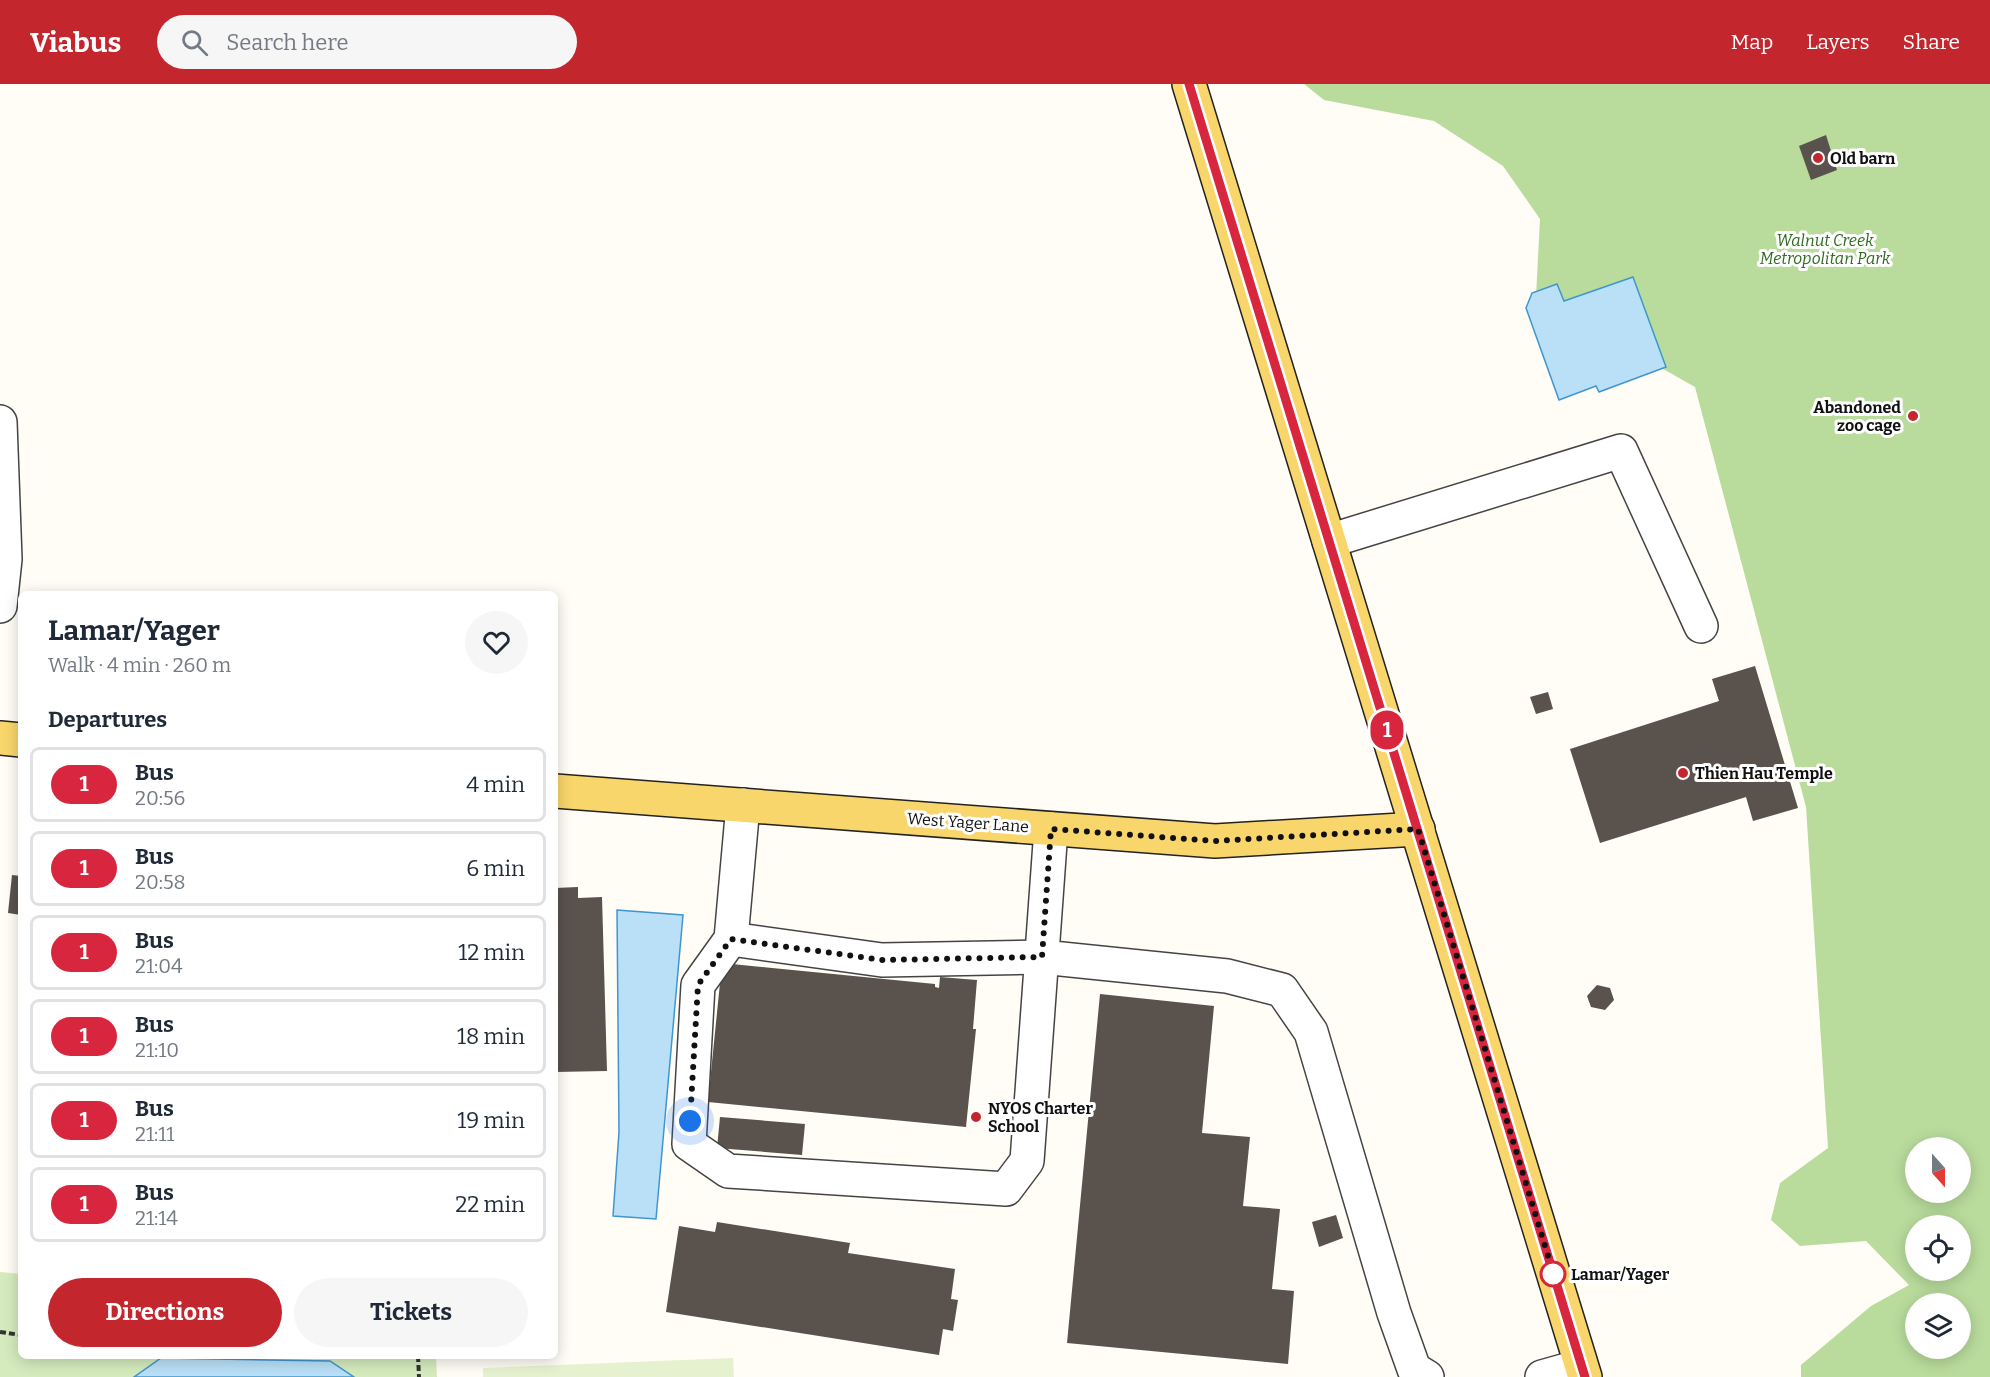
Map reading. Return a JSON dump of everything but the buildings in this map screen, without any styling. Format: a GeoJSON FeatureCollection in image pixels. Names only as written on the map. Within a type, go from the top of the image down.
{"type":"FeatureCollection","features":[{"type":"Feature","properties":{"kind":"main road"},"geometry":{"type":"LineString","coordinates":[[1189,84],[1583,1371]]}},
{"type":"Feature","properties":{"kind":"main road"},"geometry":{"type":"LineString","coordinates":[[0,738],[18,740]]}},
{"type":"Feature","properties":{"kind":"main road","name":"West Yager Lane"},"geometry":{"type":"LineString","coordinates":[[558,791],[1215,841],[1418,829]]}},
{"type":"Feature","properties":{"kind":"lane"},"geometry":{"type":"LineString","coordinates":[[0,422],[6,560],[0,606]]}},
{"type":"Feature","properties":{"kind":"lane"},"geometry":{"type":"LineString","coordinates":[[1329,541],[1622,451],[1701,626]]}},
{"type":"Feature","properties":{"kind":"lane"},"geometry":{"type":"LineString","coordinates":[[743,805],[731,939],[698,985],[689,1144],[728,1171],[1006,1189],[1027,1161],[1051,829]]}},
{"type":"Feature","properties":{"kind":"lane"},"geometry":{"type":"LineString","coordinates":[[731,939],[882,960],[1042,957],[1227,976],[1282,990],[1311,1032],[1394,1313],[1414,1369],[1427,1377]]}},
{"type":"Feature","properties":{"kind":"lane"},"geometry":{"type":"LineString","coordinates":[[1542,1377],[1583,1371]]}},
{"type":"Feature","properties":{"kind":"path"},"geometry":{"type":"LineString","coordinates":[[0,1332],[18,1335]]}},
{"type":"Feature","properties":{"kind":"path"},"geometry":{"type":"LineString","coordinates":[[418,1359],[419,1377]]}},
{"type":"Feature","properties":{"kind":"green space","name":"Walnut Creek Metropolitan Park"},"geometry":{"type":"Polygon","coordinates":[[[1304,84],[1990,84],[1990,1377],[1801,1377],[1801,1365],[1871,1306],[1909,1285],[1905,1281],[1971,1281],[1971,1215],[1905,1215],[1905,1281],[1866,1241],[1800,1246],[1771,1220],[1780,1183],[1828,1148],[1806,807],[1695,387],[1536,297],[1540,219],[1503,166],[1434,121],[1324,100],[1304,84]]]}},
{"type":"Feature","properties":{"kind":"green space"},"geometry":{"type":"Polygon","coordinates":[[[0,1272],[18,1274],[18,1359],[436,1359],[437,1377],[0,1377],[0,1272]]]}},
{"type":"Feature","properties":{"kind":"green space"},"geometry":{"type":"Polygon","coordinates":[[[733,1358],[734,1377],[483,1377],[483,1368],[733,1358]]]}},
{"type":"Feature","properties":{"kind":"water"},"geometry":{"type":"Polygon","coordinates":[[[1633,277],[1666,367],[1599,392],[1596,386],[1559,400],[1526,308],[1532,293],[1557,284],[1564,301],[1633,277]]]}},
{"type":"Feature","properties":{"kind":"water"},"geometry":{"type":"Polygon","coordinates":[[[617,910],[683,915],[656,1219],[613,1216],[619,1132],[617,910]]]}},
{"type":"Feature","properties":{"kind":"water"},"geometry":{"type":"Polygon","coordinates":[[[160,1359],[217,1359],[330,1361],[354,1377],[134,1377],[160,1359]]]}},
{"type":"Feature","properties":{"kind":"bus line","name":"1"},"geometry":{"type":"LineString","coordinates":[[1189,84],[1585,1377]]}},
{"type":"Feature","properties":{"kind":"place","name":"Old barn"},"geometry":{"type":"Point","coordinates":[1818,158]}},
{"type":"Feature","properties":{"kind":"place","name":"Abandoned zoo cage"},"geometry":{"type":"Point","coordinates":[1913,416]}},
{"type":"Feature","properties":{"kind":"place","name":"Thien Hau Temple"},"geometry":{"type":"Point","coordinates":[1683,773]}},
{"type":"Feature","properties":{"kind":"place","name":"NYOS Charter School"},"geometry":{"type":"Point","coordinates":[976,1117]}},
{"type":"Feature","properties":{"kind":"place","name":"Lamar/Yager"},"geometry":{"type":"Point","coordinates":[1553,1274]}},
{"type":"Feature","properties":{"kind":"route"},"geometry":{"type":"LineString","coordinates":[[690,1121],[698,985],[731,939],[882,960],[1042,957],[1051,829],[1215,841],[1418,829],[1556,1282],[1553,1274]]}}]}
